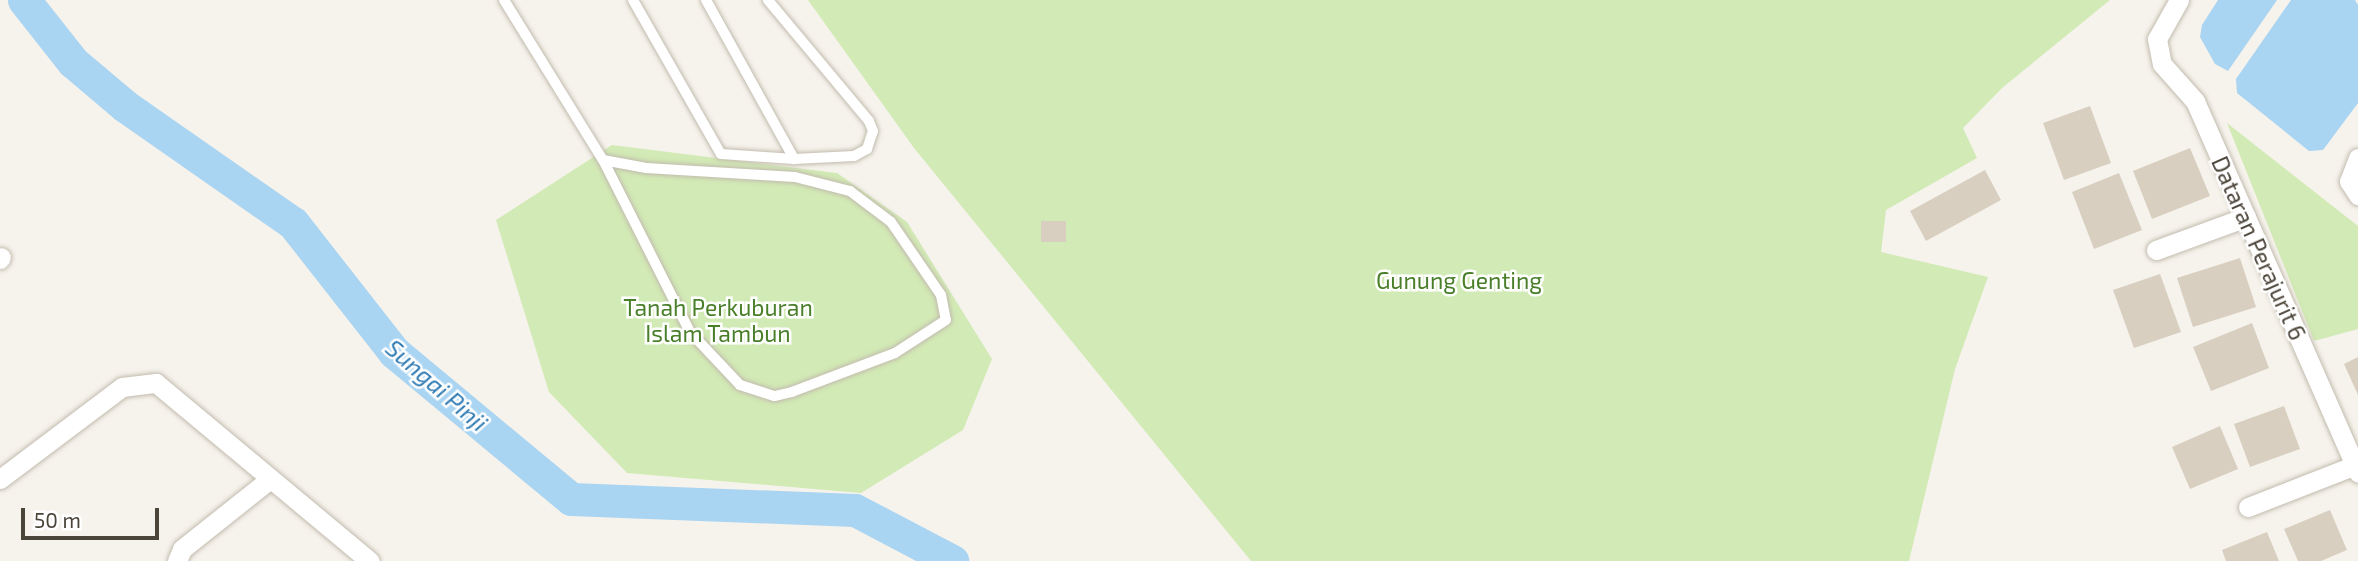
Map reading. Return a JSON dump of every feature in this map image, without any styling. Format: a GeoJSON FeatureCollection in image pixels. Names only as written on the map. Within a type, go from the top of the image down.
{"type":"FeatureCollection","features":[{"type":"Feature","properties":{"kind":"street","name":"Dataran Perajurit 6"},"geometry":{"type":"LineString","coordinates":[[2179,0],[2160,30],[2157,52],[2162,64],[2195,101],[2356,469]]}},
{"type":"Feature","properties":{"kind":"street"},"geometry":{"type":"LineString","coordinates":[[2358,158],[2349,181],[2358,195]]}},
{"type":"Feature","properties":{"kind":"street"},"geometry":{"type":"LineString","coordinates":[[2156,250],[2246,217]]}},
{"type":"Feature","properties":{"kind":"street"},"geometry":{"type":"LineString","coordinates":[[0,479],[104,398],[141,382],[156,383],[370,561]]}},
{"type":"Feature","properties":{"kind":"street"},"geometry":{"type":"LineString","coordinates":[[2248,507],[2356,469]]}},
{"type":"Feature","properties":{"kind":"street"},"geometry":{"type":"LineString","coordinates":[[177,561],[182,549],[270,479]]}},
{"type":"Feature","properties":{"kind":"lane"},"geometry":{"type":"LineString","coordinates":[[504,0],[603,160],[690,332],[740,385],[774,396],[792,392],[895,353],[946,320],[941,295],[891,222],[850,191],[795,177],[646,168],[603,160]]}},
{"type":"Feature","properties":{"kind":"lane"},"geometry":{"type":"LineString","coordinates":[[634,0],[720,154],[794,159],[854,156],[867,149],[873,131],[768,0]]}},
{"type":"Feature","properties":{"kind":"lane"},"geometry":{"type":"LineString","coordinates":[[706,0],[794,159]]}},
{"type":"Feature","properties":{"kind":"green space","name":"Gunung Genting"},"geometry":{"type":"Polygon","coordinates":[[[808,0],[2110,0],[2002,88],[1963,128],[1977,158],[1886,210],[1881,252],[1988,277],[1955,369],[1909,561],[1251,561],[914,148],[808,0]]]}},
{"type":"Feature","properties":{"kind":"green space"},"geometry":{"type":"Polygon","coordinates":[[[2227,123],[2358,226],[2358,329],[2314,341],[2227,123]]]}},
{"type":"Feature","properties":{"kind":"green space","name":"Tanah Perkuburan Islam Tambun"},"geometry":{"type":"Polygon","coordinates":[[[612,145],[837,173],[907,222],[992,359],[963,430],[861,493],[627,473],[549,392],[496,220],[612,145]]]}},
{"type":"Feature","properties":{"kind":"water"},"geometry":{"type":"Polygon","coordinates":[[[2218,0],[2277,0],[2228,71],[2215,64],[2200,37],[2202,25],[2218,0]]]}},
{"type":"Feature","properties":{"kind":"water"},"geometry":{"type":"Polygon","coordinates":[[[2291,0],[2355,0],[2358,5],[2358,103],[2323,150],[2309,151],[2237,93],[2236,79],[2291,0]]]}},
{"type":"Feature","properties":{"kind":"building"},"geometry":{"type":"Polygon","coordinates":[[[2090,106],[2111,163],[2064,180],[2043,123],[2090,106]]]}},
{"type":"Feature","properties":{"kind":"building"},"geometry":{"type":"Polygon","coordinates":[[[2190,148],[2210,196],[2152,219],[2133,171],[2190,148]]]}},
{"type":"Feature","properties":{"kind":"building"},"geometry":{"type":"Polygon","coordinates":[[[1985,170],[2001,200],[1926,241],[1910,211],[1985,170]]]}},
{"type":"Feature","properties":{"kind":"building"},"geometry":{"type":"Polygon","coordinates":[[[2119,173],[2142,230],[2094,249],[2072,192],[2119,173]]]}},
{"type":"Feature","properties":{"kind":"building"},"geometry":{"type":"Polygon","coordinates":[[[1041,221],[1066,221],[1066,242],[1041,242],[1041,221]]]}},
{"type":"Feature","properties":{"kind":"building"},"geometry":{"type":"Polygon","coordinates":[[[2240,258],[2256,307],[2193,327],[2177,278],[2240,258]]]}},
{"type":"Feature","properties":{"kind":"building"},"geometry":{"type":"Polygon","coordinates":[[[2160,274],[2181,332],[2134,348],[2113,290],[2160,274]]]}},
{"type":"Feature","properties":{"kind":"building"},"geometry":{"type":"Polygon","coordinates":[[[2252,323],[2269,368],[2211,391],[2193,347],[2252,323]]]}},
{"type":"Feature","properties":{"kind":"building"},"geometry":{"type":"Polygon","coordinates":[[[2358,357],[2358,395],[2344,364],[2358,357]]]}},
{"type":"Feature","properties":{"kind":"building"},"geometry":{"type":"Polygon","coordinates":[[[2284,406],[2300,449],[2250,467],[2234,424],[2284,406]]]}},
{"type":"Feature","properties":{"kind":"building"},"geometry":{"type":"Polygon","coordinates":[[[2220,426],[2238,469],[2190,489],[2172,447],[2220,426]]]}},
{"type":"Feature","properties":{"kind":"building"},"geometry":{"type":"Polygon","coordinates":[[[2330,510],[2347,550],[2321,561],[2298,561],[2284,529],[2330,510]]]}},
{"type":"Feature","properties":{"kind":"building"},"geometry":{"type":"Polygon","coordinates":[[[2267,532],[2279,561],[2226,561],[2222,550],[2267,532]]]}},
{"type":"Feature","properties":{"kind":"waterway","name":"Sungai Pinji"},"geometry":{"type":"LineString","coordinates":[[24,0],[73,62],[125,106],[293,223],[394,352],[571,499],[855,510],[952,561]]}}]}
